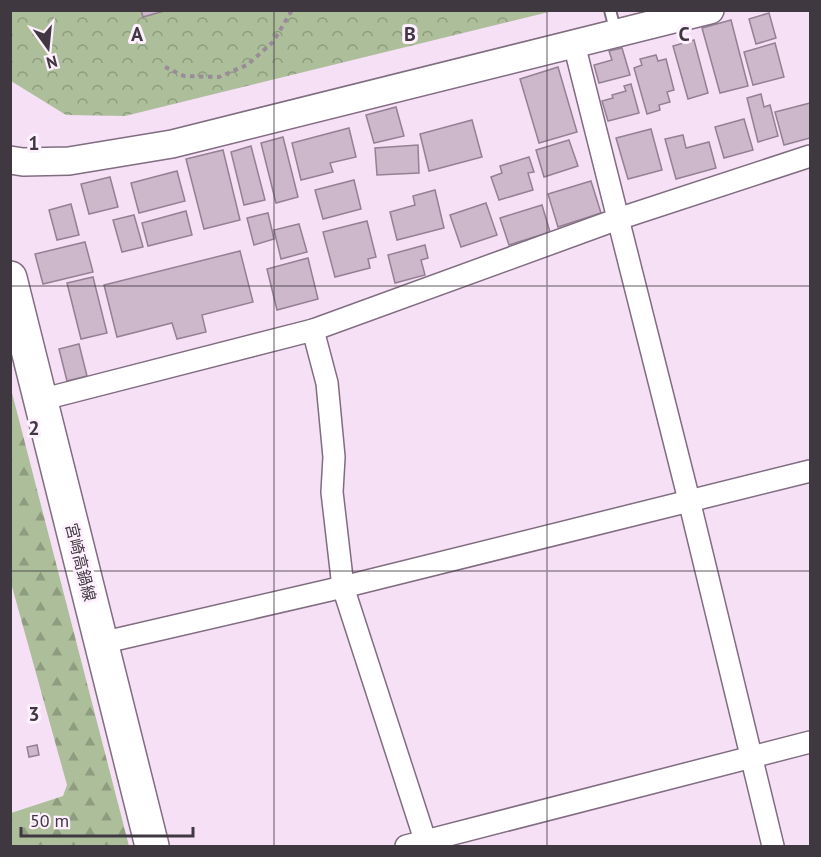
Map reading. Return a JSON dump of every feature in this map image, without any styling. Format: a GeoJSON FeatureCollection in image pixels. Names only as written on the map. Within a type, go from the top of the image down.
{"type":"FeatureCollection","features":[{"type":"Feature","properties":{"kind":"main road","name":"宮崎高鍋線"},"geometry":{"type":"LineString","coordinates":[[10,278],[152,846]]}},
{"type":"Feature","properties":{"kind":"street"},"geometry":{"type":"LineString","coordinates":[[10,160],[69,161],[172,144],[574,44],[614,22],[710,10]]}},
{"type":"Feature","properties":{"kind":"street"},"geometry":{"type":"LineString","coordinates":[[574,44],[773,846]]}},
{"type":"Feature","properties":{"kind":"street"},"geometry":{"type":"LineString","coordinates":[[40,400],[314,330],[618,219],[810,156]]}},
{"type":"Feature","properties":{"kind":"street"},"geometry":{"type":"LineString","coordinates":[[314,330],[327,383],[334,457],[332,492],[343,587],[419,845],[810,742]]}},
{"type":"Feature","properties":{"kind":"street"},"geometry":{"type":"LineString","coordinates":[[101,644],[343,587],[810,471]]}},
{"type":"Feature","properties":{"kind":"path"},"geometry":{"type":"LineString","coordinates":[[165,67],[184,76],[219,77],[248,65],[273,42],[292,10]]}},
{"type":"Feature","properties":{"kind":"green space"},"geometry":{"type":"Polygon","coordinates":[[[10,11],[553,11],[125,116],[66,115],[11,81],[10,11]]]}},
{"type":"Feature","properties":{"kind":"green space"},"geometry":{"type":"Polygon","coordinates":[[[11,389],[129,846],[11,846],[11,813],[63,796],[67,785],[11,583],[11,389]]]}},
{"type":"Feature","properties":{"kind":"building"},"geometry":{"type":"Polygon","coordinates":[[[141,10],[168,10],[143,17],[141,10]]]}},
{"type":"Feature","properties":{"kind":"building"},"geometry":{"type":"Polygon","coordinates":[[[769,13],[776,38],[756,44],[749,19],[769,13]]]}},
{"type":"Feature","properties":{"kind":"building"},"geometry":{"type":"Polygon","coordinates":[[[731,20],[748,86],[720,93],[702,28],[731,20]]]}},
{"type":"Feature","properties":{"kind":"building"},"geometry":{"type":"Polygon","coordinates":[[[694,40],[708,93],[688,99],[673,46],[694,40]]]}},
{"type":"Feature","properties":{"kind":"building"},"geometry":{"type":"Polygon","coordinates":[[[775,43],[784,77],[753,85],[744,52],[775,43]]]}},
{"type":"Feature","properties":{"kind":"building"},"geometry":{"type":"Polygon","coordinates":[[[622,48],[630,75],[599,83],[594,65],[612,60],[609,51],[622,48]]]}},
{"type":"Feature","properties":{"kind":"building"},"geometry":{"type":"Polygon","coordinates":[[[656,55],[658,61],[666,59],[674,90],[667,92],[670,102],[659,105],[660,110],[647,114],[634,68],[642,65],[640,59],[656,55]]]}},
{"type":"Feature","properties":{"kind":"building"},"geometry":{"type":"Polygon","coordinates":[[[558,67],[577,132],[539,143],[520,79],[558,67]]]}},
{"type":"Feature","properties":{"kind":"building"},"geometry":{"type":"Polygon","coordinates":[[[631,84],[639,113],[608,121],[602,101],[626,91],[624,86],[631,84]]]}},
{"type":"Feature","properties":{"kind":"building"},"geometry":{"type":"Polygon","coordinates":[[[761,94],[764,107],[770,105],[778,136],[758,142],[747,98],[761,94]]]}},
{"type":"Feature","properties":{"kind":"building"},"geometry":{"type":"Polygon","coordinates":[[[810,103],[810,138],[784,145],[775,112],[810,103]]]}},
{"type":"Feature","properties":{"kind":"building"},"geometry":{"type":"Polygon","coordinates":[[[396,107],[404,136],[374,143],[366,115],[396,107]]]}},
{"type":"Feature","properties":{"kind":"building"},"geometry":{"type":"Polygon","coordinates":[[[744,119],[753,150],[724,158],[715,127],[744,119]]]}},
{"type":"Feature","properties":{"kind":"building"},"geometry":{"type":"Polygon","coordinates":[[[472,120],[482,157],[429,171],[420,134],[472,120]]]}},
{"type":"Feature","properties":{"kind":"building"},"geometry":{"type":"Polygon","coordinates":[[[349,128],[356,157],[330,163],[333,172],[301,180],[292,143],[349,128]]]}},
{"type":"Feature","properties":{"kind":"building"},"geometry":{"type":"Polygon","coordinates":[[[651,129],[662,170],[628,179],[616,138],[651,129]]]}},
{"type":"Feature","properties":{"kind":"building"},"geometry":{"type":"Polygon","coordinates":[[[683,135],[686,148],[709,142],[716,168],[676,179],[665,139],[683,135]]]}},
{"type":"Feature","properties":{"kind":"building"},"geometry":{"type":"Polygon","coordinates":[[[283,137],[298,197],[276,203],[261,143],[283,137]]]}},
{"type":"Feature","properties":{"kind":"building"},"geometry":{"type":"Polygon","coordinates":[[[569,140],[578,166],[544,177],[536,150],[569,140]]]}},
{"type":"Feature","properties":{"kind":"building"},"geometry":{"type":"Polygon","coordinates":[[[418,145],[419,173],[377,175],[375,148],[418,145]]]}},
{"type":"Feature","properties":{"kind":"building"},"geometry":{"type":"Polygon","coordinates":[[[251,146],[265,200],[244,205],[231,152],[251,146]]]}},
{"type":"Feature","properties":{"kind":"building"},"geometry":{"type":"Polygon","coordinates":[[[223,150],[240,220],[204,229],[186,159],[223,150]]]}},
{"type":"Feature","properties":{"kind":"building"},"geometry":{"type":"Polygon","coordinates":[[[529,157],[534,172],[528,173],[533,190],[499,200],[491,177],[502,173],[500,166],[529,157]]]}},
{"type":"Feature","properties":{"kind":"building"},"geometry":{"type":"Polygon","coordinates":[[[177,171],[185,201],[139,213],[131,183],[177,171]]]}},
{"type":"Feature","properties":{"kind":"building"},"geometry":{"type":"Polygon","coordinates":[[[110,177],[118,207],[89,214],[81,184],[110,177]]]}},
{"type":"Feature","properties":{"kind":"building"},"geometry":{"type":"Polygon","coordinates":[[[354,180],[361,209],[323,219],[315,190],[354,180]]]}},
{"type":"Feature","properties":{"kind":"building"},"geometry":{"type":"Polygon","coordinates":[[[591,181],[601,213],[558,227],[548,194],[591,181]]]}},
{"type":"Feature","properties":{"kind":"building"},"geometry":{"type":"Polygon","coordinates":[[[435,190],[444,228],[397,240],[390,212],[415,205],[413,196],[435,190]]]}},
{"type":"Feature","properties":{"kind":"building"},"geometry":{"type":"Polygon","coordinates":[[[486,203],[497,235],[461,247],[450,215],[486,203]]]}},
{"type":"Feature","properties":{"kind":"building"},"geometry":{"type":"Polygon","coordinates":[[[71,204],[79,235],[57,240],[49,210],[71,204]]]}},
{"type":"Feature","properties":{"kind":"building"},"geometry":{"type":"Polygon","coordinates":[[[542,205],[550,232],[509,245],[500,218],[542,205]]]}},
{"type":"Feature","properties":{"kind":"building"},"geometry":{"type":"Polygon","coordinates":[[[186,211],[192,235],[148,246],[142,223],[186,211]]]}},
{"type":"Feature","properties":{"kind":"building"},"geometry":{"type":"Polygon","coordinates":[[[268,213],[274,239],[254,245],[247,218],[268,213]]]}},
{"type":"Feature","properties":{"kind":"building"},"geometry":{"type":"Polygon","coordinates":[[[134,215],[143,247],[122,252],[113,220],[134,215]]]}},
{"type":"Feature","properties":{"kind":"building"},"geometry":{"type":"Polygon","coordinates":[[[367,221],[376,257],[368,259],[370,268],[335,277],[323,232],[367,221]]]}},
{"type":"Feature","properties":{"kind":"building"},"geometry":{"type":"Polygon","coordinates":[[[299,224],[307,252],[281,259],[274,230],[299,224]]]}},
{"type":"Feature","properties":{"kind":"building"},"geometry":{"type":"Polygon","coordinates":[[[85,242],[93,272],[43,284],[35,254],[85,242]]]}},
{"type":"Feature","properties":{"kind":"building"},"geometry":{"type":"Polygon","coordinates":[[[425,245],[428,258],[421,260],[425,275],[395,283],[388,255],[425,245]]]}},
{"type":"Feature","properties":{"kind":"building"},"geometry":{"type":"Polygon","coordinates":[[[240,251],[253,302],[202,315],[206,332],[177,339],[172,323],[117,337],[104,285],[240,251]]]}},
{"type":"Feature","properties":{"kind":"building"},"geometry":{"type":"Polygon","coordinates":[[[308,258],[318,299],[277,310],[267,269],[308,258]]]}},
{"type":"Feature","properties":{"kind":"building"},"geometry":{"type":"Polygon","coordinates":[[[93,277],[107,333],[81,339],[67,283],[93,277]]]}},
{"type":"Feature","properties":{"kind":"building"},"geometry":{"type":"Polygon","coordinates":[[[79,344],[87,376],[67,381],[59,349],[79,344]]]}},
{"type":"Feature","properties":{"kind":"building"},"geometry":{"type":"Polygon","coordinates":[[[37,745],[39,755],[29,757],[27,747],[37,745]]]}}]}
